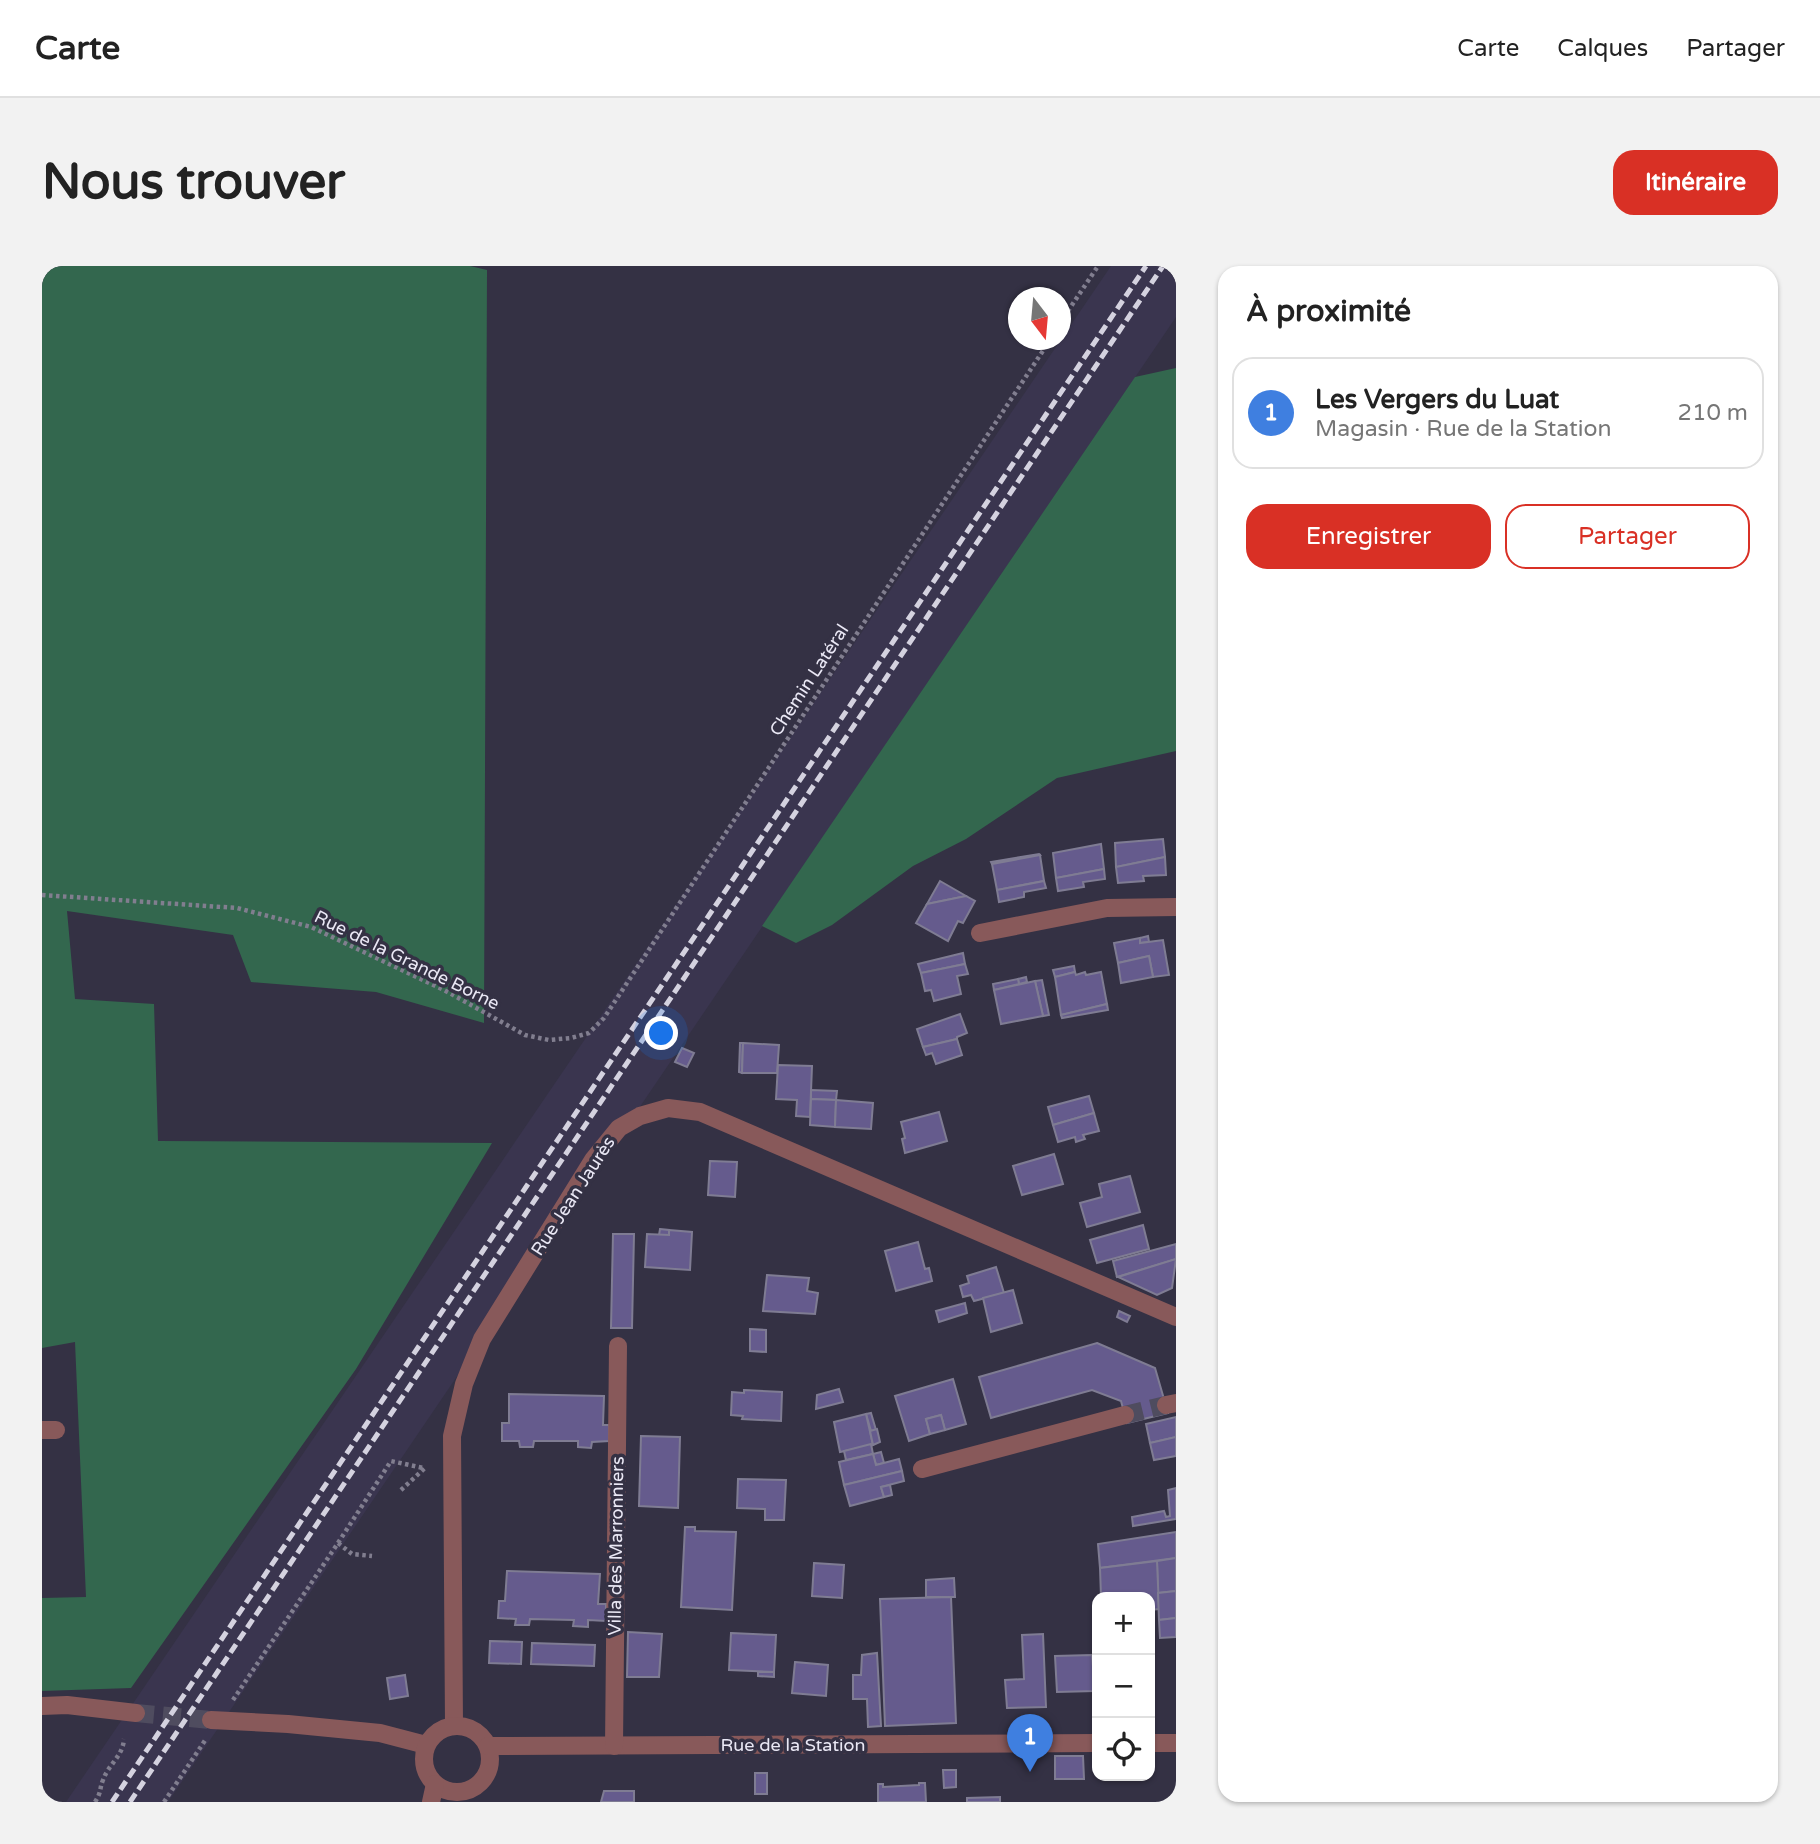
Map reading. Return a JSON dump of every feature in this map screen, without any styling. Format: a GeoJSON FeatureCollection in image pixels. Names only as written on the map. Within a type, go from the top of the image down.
{"type":"FeatureCollection","features":[{"type":"Feature","properties":{"kind":"street"},"geometry":{"type":"LineString","coordinates":[[980,933],[1107,908],[1176,907]]}},
{"type":"Feature","properties":{"kind":"street","name":"Rue Jean Jaurès"},"geometry":{"type":"LineString","coordinates":[[454,1725],[452,1436],[464,1384],[489,1328],[593,1160],[619,1128],[640,1116],[668,1108],[700,1112],[1176,1317]]}},
{"type":"Feature","properties":{"kind":"street","name":"Villa des Marronniers"},"geometry":{"type":"LineString","coordinates":[[614,1745],[618,1346]]}},
{"type":"Feature","properties":{"kind":"street"},"geometry":{"type":"LineString","coordinates":[[922,1469],[1125,1415]]}},
{"type":"Feature","properties":{"kind":"street"},"geometry":{"type":"LineString","coordinates":[[42,1706],[67,1705],[136,1713]]}},
{"type":"Feature","properties":{"kind":"street"},"geometry":{"type":"LineString","coordinates":[[211,1720],[380,1733],[426,1745]]}},
{"type":"Feature","properties":{"kind":"street"},"geometry":{"type":"LineString","coordinates":[[454,1725],[474,1730],[488,1746],[490,1755],[487,1774],[469,1795],[435,1784],[424,1766],[426,1745],[433,1735],[442,1728],[454,1725]]}},
{"type":"Feature","properties":{"kind":"street","name":"Rue de la Station"},"geometry":{"type":"LineString","coordinates":[[488,1746],[1092,1743]]}},
{"type":"Feature","properties":{"kind":"street"},"geometry":{"type":"LineString","coordinates":[[1155,1743],[1176,1743]]}},
{"type":"Feature","properties":{"kind":"street"},"geometry":{"type":"LineString","coordinates":[[431,1802],[435,1784]]}},
{"type":"Feature","properties":{"kind":"path"},"geometry":{"type":"LineString","coordinates":[[1071,306],[1098,266]]}},
{"type":"Feature","properties":{"kind":"path","name":"Chemin Latéral"},"geometry":{"type":"LineString","coordinates":[[589,1033],[604,1018],[1043,350]]}},
{"type":"Feature","properties":{"kind":"path","name":"Rue de la Grande Borne"},"geometry":{"type":"LineString","coordinates":[[42,895],[237,908],[311,927],[444,990],[525,1035],[549,1040],[589,1033]]}},
{"type":"Feature","properties":{"kind":"path"},"geometry":{"type":"LineString","coordinates":[[234,1699],[391,1461],[423,1468],[453,1460]]}},
{"type":"Feature","properties":{"kind":"path"},"geometry":{"type":"LineString","coordinates":[[401,1490],[423,1468]]}},
{"type":"Feature","properties":{"kind":"path"},"geometry":{"type":"LineString","coordinates":[[338,1543],[352,1554],[372,1556]]}},
{"type":"Feature","properties":{"kind":"path"},"geometry":{"type":"LineString","coordinates":[[95,1802],[102,1791],[102,1781],[123,1749],[124,1739]]}},
{"type":"Feature","properties":{"kind":"path"},"geometry":{"type":"LineString","coordinates":[[164,1802],[201,1747]]}},
{"type":"Feature","properties":{"kind":"shaded area"},"geometry":{"type":"Polygon","coordinates":[[[1111,266],[1176,266],[1176,317],[168,1802],[66,1802],[1054,350],[1071,350],[1071,325],[1111,266]]]}},
{"type":"Feature","properties":{"kind":"green space"},"geometry":{"type":"Polygon","coordinates":[[[42,266],[470,266],[487,270],[484,1023],[376,992],[251,982],[233,935],[67,911],[75,999],[154,1004],[158,1141],[492,1143],[356,1369],[131,1688],[42,1691],[42,1598],[86,1597],[75,1342],[42,1348],[42,266]]]}},
{"type":"Feature","properties":{"kind":"green space"},"geometry":{"type":"Polygon","coordinates":[[[1176,368],[1176,751],[1057,778],[966,839],[913,866],[832,925],[796,943],[762,926],[1135,377],[1176,368]]]}},
{"type":"Feature","properties":{"kind":"building"},"geometry":{"type":"Polygon","coordinates":[[[1163,839],[1165,857],[1116,867],[1115,843],[1163,839]]]}},
{"type":"Feature","properties":{"kind":"building"},"geometry":{"type":"Polygon","coordinates":[[[1101,844],[1104,869],[1056,878],[1053,853],[1101,844]]]}},
{"type":"Feature","properties":{"kind":"building"},"geometry":{"type":"Polygon","coordinates":[[[1039,854],[992,864],[991,862],[1039,854]]]}},
{"type":"Feature","properties":{"kind":"building"},"geometry":{"type":"Polygon","coordinates":[[[1040,855],[1044,881],[997,890],[992,864],[1040,855]]]}},
{"type":"Feature","properties":{"kind":"building"},"geometry":{"type":"Polygon","coordinates":[[[1165,857],[1166,875],[1143,876],[1144,881],[1118,883],[1116,867],[1165,857]]]}},
{"type":"Feature","properties":{"kind":"building"},"geometry":{"type":"Polygon","coordinates":[[[1104,869],[1105,879],[1083,882],[1084,887],[1058,891],[1056,878],[1104,869]]]}},
{"type":"Feature","properties":{"kind":"building"},"geometry":{"type":"Polygon","coordinates":[[[940,881],[966,896],[927,904],[940,881]]]}},
{"type":"Feature","properties":{"kind":"building"},"geometry":{"type":"Polygon","coordinates":[[[1044,881],[1046,888],[1024,892],[1024,897],[999,902],[997,890],[1044,881]]]}},
{"type":"Feature","properties":{"kind":"building"},"geometry":{"type":"Polygon","coordinates":[[[966,896],[975,901],[963,923],[958,921],[948,941],[916,923],[927,904],[966,896]]]}},
{"type":"Feature","properties":{"kind":"building"},"geometry":{"type":"Polygon","coordinates":[[[1148,936],[1149,942],[1140,943],[1140,938],[1148,936]]]}},
{"type":"Feature","properties":{"kind":"building"},"geometry":{"type":"Polygon","coordinates":[[[1140,938],[1140,943],[1163,940],[1169,975],[1153,977],[1149,956],[1118,963],[1114,943],[1140,938]]]}},
{"type":"Feature","properties":{"kind":"building"},"geometry":{"type":"Polygon","coordinates":[[[963,953],[965,964],[921,973],[918,964],[963,953]]]}},
{"type":"Feature","properties":{"kind":"building"},"geometry":{"type":"Polygon","coordinates":[[[1149,956],[1153,977],[1121,983],[1118,963],[1149,956]]]}},
{"type":"Feature","properties":{"kind":"building"},"geometry":{"type":"Polygon","coordinates":[[[965,964],[968,974],[957,976],[961,994],[934,1001],[931,990],[925,991],[921,973],[965,964]]]}},
{"type":"Feature","properties":{"kind":"building"},"geometry":{"type":"Polygon","coordinates":[[[1074,966],[1075,972],[1055,977],[1053,970],[1074,966]]]}},
{"type":"Feature","properties":{"kind":"building"},"geometry":{"type":"Polygon","coordinates":[[[1075,972],[1076,975],[1085,972],[1086,975],[1101,972],[1107,1004],[1061,1015],[1055,977],[1075,972]]]}},
{"type":"Feature","properties":{"kind":"building"},"geometry":{"type":"Polygon","coordinates":[[[1026,977],[1027,982],[1019,984],[1018,979],[1026,977]]]}},
{"type":"Feature","properties":{"kind":"building"},"geometry":{"type":"Polygon","coordinates":[[[1018,979],[1019,984],[994,990],[993,984],[1018,979]]]}},
{"type":"Feature","properties":{"kind":"building"},"geometry":{"type":"Polygon","coordinates":[[[1042,980],[1049,1015],[1043,1016],[1035,981],[1042,980]]]}},
{"type":"Feature","properties":{"kind":"building"},"geometry":{"type":"Polygon","coordinates":[[[1035,981],[1043,1016],[1001,1024],[994,990],[1035,981]]]}},
{"type":"Feature","properties":{"kind":"building"},"geometry":{"type":"Polygon","coordinates":[[[1107,1004],[1108,1010],[1062,1018],[1061,1015],[1107,1004]]]}},
{"type":"Feature","properties":{"kind":"building"},"geometry":{"type":"Polygon","coordinates":[[[960,1014],[967,1033],[957,1039],[923,1047],[917,1029],[960,1014]]]}},
{"type":"Feature","properties":{"kind":"building"},"geometry":{"type":"Polygon","coordinates":[[[957,1039],[962,1055],[936,1064],[932,1053],[926,1055],[923,1047],[957,1039]]]}},
{"type":"Feature","properties":{"kind":"building"},"geometry":{"type":"Polygon","coordinates":[[[740,1043],[743,1043],[742,1073],[739,1072],[740,1043]]]}},
{"type":"Feature","properties":{"kind":"building"},"geometry":{"type":"Polygon","coordinates":[[[743,1043],[779,1045],[777,1073],[742,1073],[743,1043]]]}},
{"type":"Feature","properties":{"kind":"building"},"geometry":{"type":"Polygon","coordinates":[[[682,1048],[694,1053],[687,1067],[675,1062],[682,1048]]]}},
{"type":"Feature","properties":{"kind":"building"},"geometry":{"type":"Polygon","coordinates":[[[778,1065],[812,1066],[810,1117],[796,1116],[797,1100],[776,1099],[778,1065]]]}},
{"type":"Feature","properties":{"kind":"building"},"geometry":{"type":"Polygon","coordinates":[[[811,1090],[837,1091],[836,1100],[811,1099],[811,1090]]]}},
{"type":"Feature","properties":{"kind":"building"},"geometry":{"type":"Polygon","coordinates":[[[1089,1096],[1094,1113],[1053,1125],[1048,1107],[1089,1096]]]}},
{"type":"Feature","properties":{"kind":"building"},"geometry":{"type":"Polygon","coordinates":[[[811,1099],[836,1100],[835,1127],[810,1125],[811,1099]]]}},
{"type":"Feature","properties":{"kind":"building"},"geometry":{"type":"Polygon","coordinates":[[[836,1100],[873,1103],[871,1129],[835,1127],[836,1100]]]}},
{"type":"Feature","properties":{"kind":"building"},"geometry":{"type":"Polygon","coordinates":[[[939,1112],[947,1141],[905,1153],[901,1122],[939,1112]]]}},
{"type":"Feature","properties":{"kind":"building"},"geometry":{"type":"Polygon","coordinates":[[[1094,1113],[1099,1131],[1083,1135],[1085,1139],[1076,1142],[1075,1137],[1058,1142],[1053,1125],[1094,1113]]]}},
{"type":"Feature","properties":{"kind":"building"},"geometry":{"type":"Polygon","coordinates":[[[1054,1154],[1063,1184],[1022,1195],[1013,1166],[1054,1154]]]}},
{"type":"Feature","properties":{"kind":"building"},"geometry":{"type":"Polygon","coordinates":[[[710,1161],[737,1162],[735,1197],[708,1195],[710,1161]]]}},
{"type":"Feature","properties":{"kind":"building"},"geometry":{"type":"Polygon","coordinates":[[[1130,1176],[1140,1212],[1087,1227],[1080,1203],[1102,1197],[1099,1184],[1130,1176]]]}},
{"type":"Feature","properties":{"kind":"building"},"geometry":{"type":"Polygon","coordinates":[[[1143,1225],[1149,1249],[1097,1263],[1090,1240],[1143,1225]]]}},
{"type":"Feature","properties":{"kind":"building"},"geometry":{"type":"Polygon","coordinates":[[[660,1229],[669,1230],[669,1235],[659,1235],[660,1229]]]}},
{"type":"Feature","properties":{"kind":"building"},"geometry":{"type":"Polygon","coordinates":[[[669,1230],[692,1232],[690,1270],[645,1267],[647,1234],[669,1235],[669,1230]]]}},
{"type":"Feature","properties":{"kind":"building"},"geometry":{"type":"Polygon","coordinates":[[[613,1234],[634,1234],[632,1328],[611,1328],[613,1234]]]}},
{"type":"Feature","properties":{"kind":"building"},"geometry":{"type":"Polygon","coordinates":[[[918,1242],[925,1269],[929,1268],[932,1281],[896,1291],[885,1251],[918,1242]]]}},
{"type":"Feature","properties":{"kind":"building"},"geometry":{"type":"Polygon","coordinates":[[[1176,1244],[1176,1259],[1117,1277],[1113,1261],[1176,1244]]]}},
{"type":"Feature","properties":{"kind":"building"},"geometry":{"type":"Polygon","coordinates":[[[1176,1259],[1172,1288],[1157,1295],[1118,1277],[1176,1259]]]}},
{"type":"Feature","properties":{"kind":"building"},"geometry":{"type":"Polygon","coordinates":[[[996,1267],[1004,1293],[974,1301],[971,1295],[963,1297],[960,1286],[969,1283],[967,1276],[996,1267]]]}},
{"type":"Feature","properties":{"kind":"building"},"geometry":{"type":"Polygon","coordinates":[[[767,1275],[809,1278],[807,1291],[818,1293],[815,1314],[763,1311],[767,1275]]]}},
{"type":"Feature","properties":{"kind":"building"},"geometry":{"type":"Polygon","coordinates":[[[1013,1290],[1022,1323],[991,1332],[983,1298],[1013,1290]]]}},
{"type":"Feature","properties":{"kind":"building"},"geometry":{"type":"Polygon","coordinates":[[[965,1303],[967,1313],[939,1322],[936,1311],[965,1303]]]}},
{"type":"Feature","properties":{"kind":"building"},"geometry":{"type":"Polygon","coordinates":[[[1119,1311],[1130,1316],[1127,1322],[1117,1317],[1119,1311]]]}},
{"type":"Feature","properties":{"kind":"building"},"geometry":{"type":"Polygon","coordinates":[[[750,1329],[766,1330],[766,1352],[750,1351],[750,1329]]]}},
{"type":"Feature","properties":{"kind":"building"},"geometry":{"type":"Polygon","coordinates":[[[1097,1343],[1155,1368],[1168,1413],[1127,1423],[1121,1401],[1092,1390],[991,1418],[979,1377],[1097,1343]]]}},
{"type":"Feature","properties":{"kind":"building"},"geometry":{"type":"Polygon","coordinates":[[[953,1379],[966,1424],[945,1430],[941,1415],[926,1419],[930,1434],[909,1441],[895,1396],[953,1379]]]}},
{"type":"Feature","properties":{"kind":"building"},"geometry":{"type":"Polygon","coordinates":[[[839,1389],[843,1402],[816,1409],[817,1395],[839,1389]]]}},
{"type":"Feature","properties":{"kind":"building"},"geometry":{"type":"Polygon","coordinates":[[[744,1390],[782,1392],[781,1421],[742,1419],[743,1416],[731,1415],[732,1392],[744,1393],[744,1390]]]}},
{"type":"Feature","properties":{"kind":"building"},"geometry":{"type":"Polygon","coordinates":[[[509,1394],[604,1396],[603,1425],[609,1425],[609,1441],[592,1442],[591,1448],[578,1447],[578,1441],[534,1441],[533,1447],[520,1447],[519,1441],[502,1441],[502,1423],[509,1423],[509,1394]]]}},
{"type":"Feature","properties":{"kind":"building"},"geometry":{"type":"Polygon","coordinates":[[[871,1413],[876,1430],[871,1431],[866,1414],[871,1413]]]}},
{"type":"Feature","properties":{"kind":"building"},"geometry":{"type":"Polygon","coordinates":[[[866,1414],[873,1445],[840,1452],[834,1422],[866,1414]]]}},
{"type":"Feature","properties":{"kind":"building"},"geometry":{"type":"Polygon","coordinates":[[[941,1415],[945,1430],[930,1434],[926,1419],[941,1415]]]}},
{"type":"Feature","properties":{"kind":"building"},"geometry":{"type":"Polygon","coordinates":[[[1176,1417],[1176,1437],[1150,1443],[1146,1424],[1176,1417]]]}},
{"type":"Feature","properties":{"kind":"building"},"geometry":{"type":"Polygon","coordinates":[[[877,1429],[880,1442],[873,1445],[870,1431],[877,1429]]]}},
{"type":"Feature","properties":{"kind":"building"},"geometry":{"type":"Polygon","coordinates":[[[641,1436],[680,1437],[678,1508],[639,1506],[641,1436]]]}},
{"type":"Feature","properties":{"kind":"building"},"geometry":{"type":"Polygon","coordinates":[[[1176,1437],[1176,1456],[1154,1460],[1150,1443],[1176,1437]]]}},
{"type":"Feature","properties":{"kind":"building"},"geometry":{"type":"Polygon","coordinates":[[[871,1444],[873,1454],[846,1460],[844,1451],[871,1444]]]}},
{"type":"Feature","properties":{"kind":"building"},"geometry":{"type":"Polygon","coordinates":[[[881,1452],[884,1463],[876,1465],[873,1454],[881,1452]]]}},
{"type":"Feature","properties":{"kind":"building"},"geometry":{"type":"Polygon","coordinates":[[[873,1454],[876,1465],[899,1459],[902,1471],[844,1485],[839,1462],[873,1454]]]}},
{"type":"Feature","properties":{"kind":"building"},"geometry":{"type":"Polygon","coordinates":[[[902,1471],[904,1481],[881,1487],[884,1497],[850,1506],[844,1485],[902,1471]]]}},
{"type":"Feature","properties":{"kind":"building"},"geometry":{"type":"Polygon","coordinates":[[[738,1479],[786,1480],[784,1520],[765,1520],[765,1509],[737,1508],[738,1479]]]}},
{"type":"Feature","properties":{"kind":"building"},"geometry":{"type":"Polygon","coordinates":[[[890,1485],[892,1495],[884,1497],[881,1487],[890,1485]]]}},
{"type":"Feature","properties":{"kind":"building"},"geometry":{"type":"Polygon","coordinates":[[[1176,1488],[1176,1519],[1133,1526],[1132,1517],[1164,1511],[1166,1517],[1170,1516],[1168,1490],[1176,1488]]]}},
{"type":"Feature","properties":{"kind":"building"},"geometry":{"type":"Polygon","coordinates":[[[685,1527],[695,1527],[695,1531],[736,1532],[732,1610],[681,1607],[685,1527]]]}},
{"type":"Feature","properties":{"kind":"building"},"geometry":{"type":"Polygon","coordinates":[[[1176,1532],[1176,1558],[1100,1568],[1098,1544],[1176,1532]]]}},
{"type":"Feature","properties":{"kind":"building"},"geometry":{"type":"Polygon","coordinates":[[[1176,1558],[1176,1591],[1158,1593],[1157,1561],[1176,1558]]]}},
{"type":"Feature","properties":{"kind":"building"},"geometry":{"type":"Polygon","coordinates":[[[1157,1561],[1159,1609],[1155,1609],[1155,1592],[1101,1592],[1100,1568],[1157,1561]]]}},
{"type":"Feature","properties":{"kind":"building"},"geometry":{"type":"Polygon","coordinates":[[[814,1563],[844,1565],[842,1598],[812,1596],[814,1563]]]}},
{"type":"Feature","properties":{"kind":"building"},"geometry":{"type":"Polygon","coordinates":[[[507,1571],[600,1574],[598,1604],[606,1604],[606,1621],[588,1620],[588,1627],[573,1626],[574,1620],[530,1619],[529,1625],[515,1625],[516,1619],[498,1618],[499,1601],[505,1601],[507,1571]]]}},
{"type":"Feature","properties":{"kind":"building"},"geometry":{"type":"Polygon","coordinates":[[[954,1578],[955,1597],[926,1597],[926,1580],[954,1578]]]}},
{"type":"Feature","properties":{"kind":"building"},"geometry":{"type":"Polygon","coordinates":[[[1176,1591],[1176,1618],[1159,1620],[1158,1593],[1176,1591]]]}},
{"type":"Feature","properties":{"kind":"building"},"geometry":{"type":"Polygon","coordinates":[[[951,1597],[956,1723],[885,1726],[880,1599],[951,1597]]]}},
{"type":"Feature","properties":{"kind":"building"},"geometry":{"type":"Polygon","coordinates":[[[1176,1618],[1176,1637],[1160,1638],[1159,1620],[1176,1618]]]}},
{"type":"Feature","properties":{"kind":"building"},"geometry":{"type":"Polygon","coordinates":[[[628,1632],[662,1634],[659,1677],[627,1677],[628,1632]]]}},
{"type":"Feature","properties":{"kind":"building"},"geometry":{"type":"Polygon","coordinates":[[[731,1633],[776,1635],[774,1672],[729,1670],[731,1633]]]}},
{"type":"Feature","properties":{"kind":"building"},"geometry":{"type":"Polygon","coordinates":[[[1043,1634],[1046,1707],[1007,1708],[1005,1680],[1024,1679],[1022,1635],[1043,1634]]]}},
{"type":"Feature","properties":{"kind":"building"},"geometry":{"type":"Polygon","coordinates":[[[490,1641],[522,1642],[521,1664],[489,1663],[490,1641]]]}},
{"type":"Feature","properties":{"kind":"building"},"geometry":{"type":"Polygon","coordinates":[[[532,1643],[595,1645],[594,1666],[531,1664],[532,1643]]]}},
{"type":"Feature","properties":{"kind":"building"},"geometry":{"type":"Polygon","coordinates":[[[877,1653],[881,1726],[868,1727],[867,1699],[853,1699],[853,1675],[861,1675],[862,1655],[877,1653]]]}},
{"type":"Feature","properties":{"kind":"building"},"geometry":{"type":"Polygon","coordinates":[[[1092,1655],[1092,1691],[1057,1692],[1055,1656],[1092,1655]]]}},
{"type":"Feature","properties":{"kind":"building"},"geometry":{"type":"Polygon","coordinates":[[[795,1662],[828,1665],[826,1696],[792,1693],[795,1662]]]}},
{"type":"Feature","properties":{"kind":"building"},"geometry":{"type":"Polygon","coordinates":[[[758,1672],[774,1672],[774,1677],[758,1676],[758,1672]]]}},
{"type":"Feature","properties":{"kind":"building"},"geometry":{"type":"Polygon","coordinates":[[[405,1675],[408,1696],[390,1699],[387,1678],[405,1675]]]}},
{"type":"Feature","properties":{"kind":"building"},"geometry":{"type":"Polygon","coordinates":[[[1055,1756],[1083,1756],[1084,1779],[1055,1779],[1055,1756]]]}},
{"type":"Feature","properties":{"kind":"building"},"geometry":{"type":"Polygon","coordinates":[[[943,1770],[956,1770],[956,1787],[944,1788],[943,1770]]]}},
{"type":"Feature","properties":{"kind":"building"},"geometry":{"type":"Polygon","coordinates":[[[755,1773],[767,1773],[767,1794],[755,1794],[755,1773]]]}},
{"type":"Feature","properties":{"kind":"building"},"geometry":{"type":"Polygon","coordinates":[[[925,1783],[926,1802],[878,1802],[878,1784],[883,1784],[883,1787],[925,1783]]]}},
{"type":"Feature","properties":{"kind":"building"},"geometry":{"type":"Polygon","coordinates":[[[604,1791],[634,1791],[634,1802],[601,1802],[604,1791]]]}},
{"type":"Feature","properties":{"kind":"building"},"geometry":{"type":"Polygon","coordinates":[[[1000,1797],[1000,1802],[967,1802],[967,1798],[1000,1797]]]}},
{"type":"Feature","properties":{"kind":"tunnel"},"geometry":{"type":"LineString","coordinates":[[1125,1415],[1166,1405]]}},
{"type":"Feature","properties":{"kind":"tunnel"},"geometry":{"type":"LineString","coordinates":[[136,1713],[211,1720]]}},
{"type":"Feature","properties":{"kind":"railway"},"geometry":{"type":"LineString","coordinates":[[112,1802],[1146,266]]}},
{"type":"Feature","properties":{"kind":"railway"},"geometry":{"type":"LineString","coordinates":[[130,1802],[1163,266]]}},
{"type":"Feature","properties":{"kind":"place","name":"Les Vergers du Luat"},"geometry":{"type":"Point","coordinates":[1030,1772]}}]}
